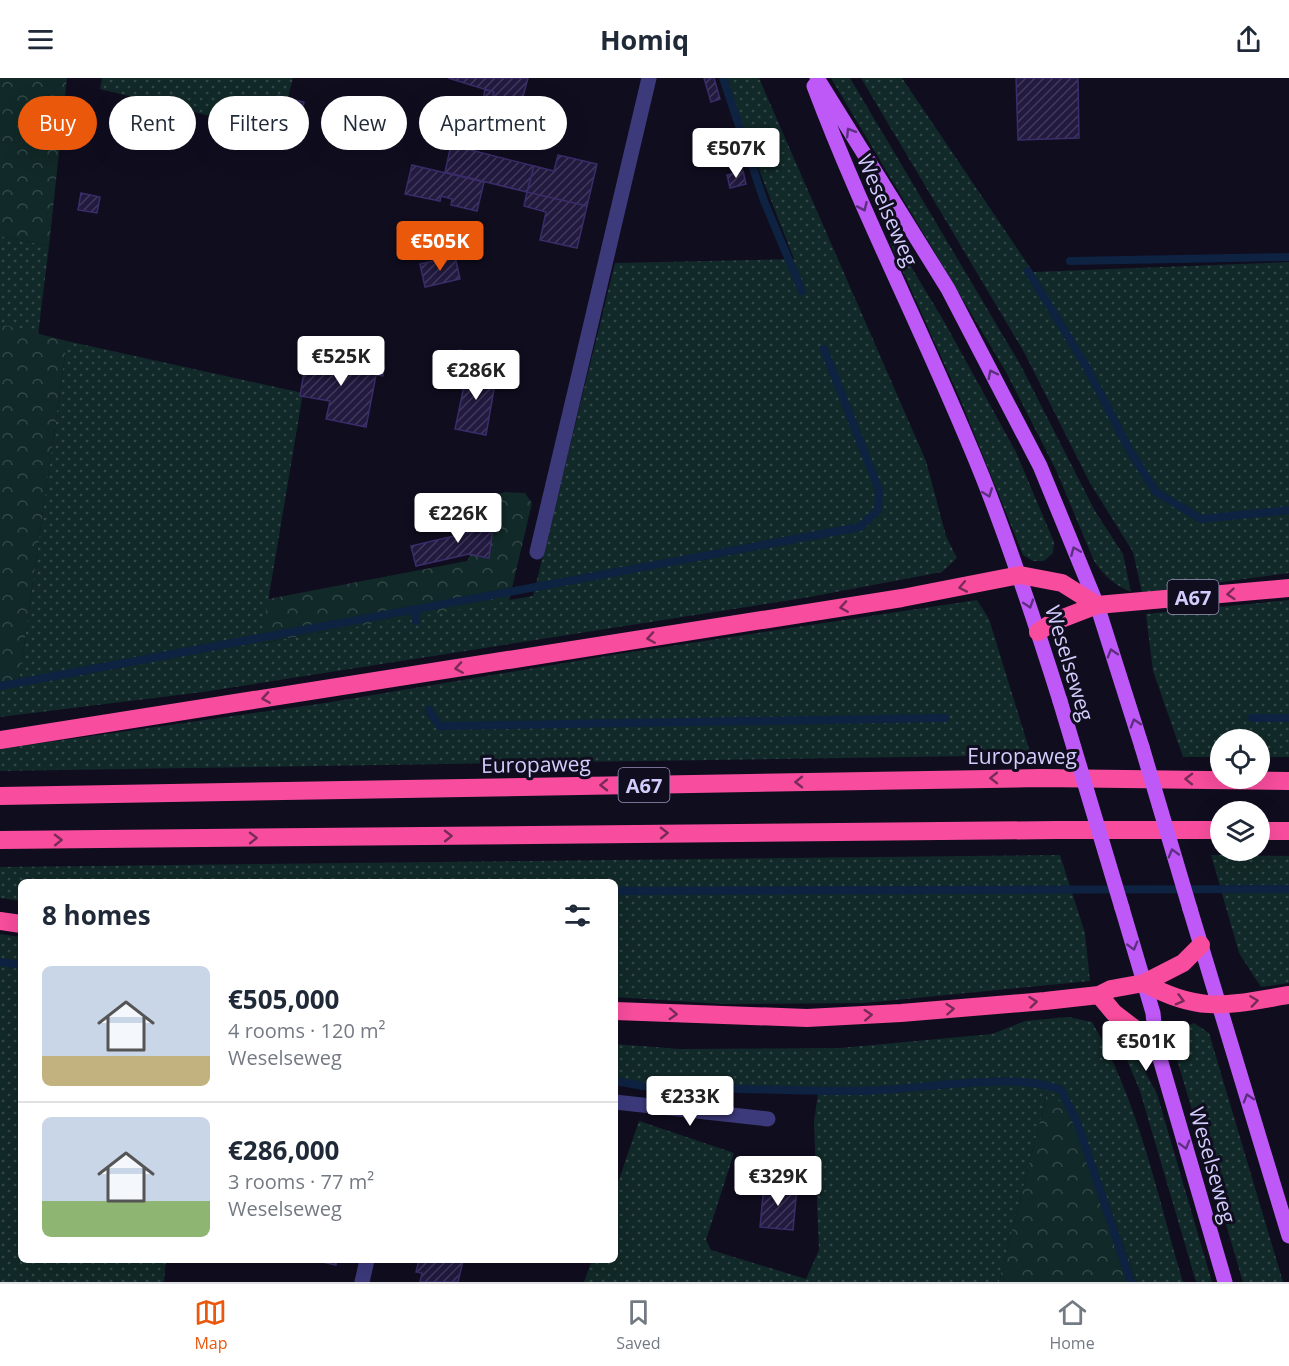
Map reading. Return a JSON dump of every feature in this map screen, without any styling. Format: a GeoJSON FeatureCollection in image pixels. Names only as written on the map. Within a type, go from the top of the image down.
{"type":"FeatureCollection","features":[{"type":"Feature","properties":{"kind":"highway"},"geometry":{"type":"LineString","coordinates":[[0,740],[902,598],[1020,575],[1062,583],[1097,605]]}},
{"type":"Feature","properties":{"kind":"highway","name":"A67"},"geometry":{"type":"LineString","coordinates":[[1038,632],[1053,622],[1097,605],[1289,588]]}},
{"type":"Feature","properties":{"kind":"highway","name":"Europaweg"},"geometry":{"type":"LineString","coordinates":[[0,796],[1041,778],[1289,781]]}},
{"type":"Feature","properties":{"kind":"highway","name":"A67"},"geometry":{"type":"LineString","coordinates":[[0,840],[1210,830]]}},
{"type":"Feature","properties":{"kind":"highway"},"geometry":{"type":"LineString","coordinates":[[1270,831],[1289,831]]}},
{"type":"Feature","properties":{"kind":"highway"},"geometry":{"type":"LineString","coordinates":[[0,921],[18,924]]}},
{"type":"Feature","properties":{"kind":"highway"},"geometry":{"type":"LineString","coordinates":[[618,1011],[807,1018],[974,1008],[1099,995],[1111,989],[1144,983],[1183,963],[1201,945]]}},
{"type":"Feature","properties":{"kind":"highway"},"geometry":{"type":"LineString","coordinates":[[1144,983],[1170,997],[1201,1005],[1219,1005],[1289,995]]}},
{"type":"Feature","properties":{"kind":"highway"},"geometry":{"type":"LineString","coordinates":[[1099,995],[1114,1014],[1156,1045]]}},
{"type":"Feature","properties":{"kind":"main road","name":"Weselseweg"},"geometry":{"type":"LineString","coordinates":[[811,78],[839,153],[982,476],[1020,575],[1060,700],[1153,1013],[1156,1045],[1225,1282]]}},
{"type":"Feature","properties":{"kind":"main road","name":"Weselseweg"},"geometry":{"type":"LineString","coordinates":[[817,78],[948,289],[1040,466],[1097,605],[1128,700],[1289,1236]]}},
{"type":"Feature","properties":{"kind":"street"},"geometry":{"type":"LineString","coordinates":[[537,552],[649,78]]}},
{"type":"Feature","properties":{"kind":"street"},"geometry":{"type":"LineString","coordinates":[[618,1102],[768,1119]]}},
{"type":"Feature","properties":{"kind":"street"},"geometry":{"type":"LineString","coordinates":[[362,1282],[366,1263]]}},
{"type":"Feature","properties":{"kind":"green space"},"geometry":{"type":"Polygon","coordinates":[[[0,78],[67,78],[65,96],[18,96],[18,150],[59,150],[49,246],[0,236],[0,78]]]}},
{"type":"Feature","properties":{"kind":"green space"},"geometry":{"type":"Polygon","coordinates":[[[102,78],[293,78],[288,96],[208,96],[208,116],[196,113],[196,96],[128,96],[100,89],[102,78]]]}},
{"type":"Feature","properties":{"kind":"green space"},"geometry":{"type":"Polygon","coordinates":[[[723,78],[759,78],[926,461],[946,536],[957,558],[942,572],[804,598],[203,692],[0,717],[0,685],[19,681],[67,341],[303,393],[261,643],[533,596],[615,263],[794,259],[723,78]]]}},
{"type":"Feature","properties":{"kind":"green space"},"geometry":{"type":"Polygon","coordinates":[[[831,78],[850,78],[1020,364],[1095,511],[1123,554],[1131,592],[1110,580],[1094,561],[1056,470],[1006,372],[831,78]]]}},
{"type":"Feature","properties":{"kind":"green space"},"geometry":{"type":"Polygon","coordinates":[[[861,78],[902,78],[1033,272],[1289,262],[1289,573],[1142,593],[1133,552],[1090,483],[1024,352],[861,78]]]}},
{"type":"Feature","properties":{"kind":"green space"},"geometry":{"type":"Polygon","coordinates":[[[0,236],[49,246],[38,335],[0,324],[0,236]]]}},
{"type":"Feature","properties":{"kind":"green space"},"geometry":{"type":"Polygon","coordinates":[[[895,240],[945,323],[1016,452],[1054,542],[1053,553],[1044,561],[1033,561],[1023,555],[961,401],[890,243],[895,240]]]}},
{"type":"Feature","properties":{"kind":"green space"},"geometry":{"type":"Polygon","coordinates":[[[0,324],[67,341],[19,681],[0,685],[0,324]]]}},
{"type":"Feature","properties":{"kind":"green space"},"geometry":{"type":"Polygon","coordinates":[[[505,492],[525,493],[532,503],[509,601],[260,643],[268,599],[467,561],[473,551],[488,497],[505,492]]]}},
{"type":"Feature","properties":{"kind":"green space"},"geometry":{"type":"Polygon","coordinates":[[[977,600],[989,619],[1031,755],[0,771],[0,749],[325,703],[618,654],[977,600]]]}},
{"type":"Feature","properties":{"kind":"green space"},"geometry":{"type":"Polygon","coordinates":[[[1289,600],[1289,757],[1270,757],[1270,729],[1210,729],[1210,757],[1183,757],[1153,671],[1146,614],[1289,600]]]}},
{"type":"Feature","properties":{"kind":"green space"},"geometry":{"type":"Polygon","coordinates":[[[1060,855],[1085,933],[1090,981],[865,1003],[722,1004],[618,997],[618,879],[18,879],[18,901],[0,898],[0,867],[1060,855]]]}},
{"type":"Feature","properties":{"kind":"green space"},"geometry":{"type":"Polygon","coordinates":[[[1270,856],[1289,856],[1289,983],[1261,987],[1239,953],[1213,861],[1270,861],[1270,856]]]}},
{"type":"Feature","properties":{"kind":"green space"},"geometry":{"type":"Polygon","coordinates":[[[0,934],[18,937],[18,1263],[166,1263],[164,1282],[0,1282],[0,934]]]}},
{"type":"Feature","properties":{"kind":"green space"},"geometry":{"type":"Polygon","coordinates":[[[1068,1017],[1092,1022],[1108,1052],[1135,1116],[1183,1282],[1137,1282],[1085,1137],[1047,1094],[999,1282],[584,1282],[591,1263],[618,1263],[618,1182],[639,1121],[734,1153],[706,1240],[711,1250],[806,1279],[819,1250],[814,1122],[818,1093],[697,1090],[618,1083],[618,1044],[681,1049],[840,1048],[992,1034],[1025,1021],[1068,1017]]]}},
{"type":"Feature","properties":{"kind":"green space"},"geometry":{"type":"Polygon","coordinates":[[[1194,1023],[1209,1033],[1283,1282],[1243,1282],[1173,1046],[1180,1031],[1194,1023]]]}},
{"type":"Feature","properties":{"kind":"green space"},"geometry":{"type":"Polygon","coordinates":[[[1116,1034],[1137,1057],[1157,1094],[1212,1282],[1196,1282],[1140,1091],[1116,1034]]]}},
{"type":"Feature","properties":{"kind":"green space"},"geometry":{"type":"Polygon","coordinates":[[[1047,1094],[1067,1105],[1085,1137],[1137,1282],[999,1282],[1047,1094]]]}},
{"type":"Feature","properties":{"kind":"building"},"geometry":{"type":"Polygon","coordinates":[[[448,78],[528,78],[523,96],[493,96],[494,92],[448,78]]]}},
{"type":"Feature","properties":{"kind":"building"},"geometry":{"type":"Polygon","coordinates":[[[704,78],[714,78],[720,99],[711,102],[704,78]]]}},
{"type":"Feature","properties":{"kind":"building"},"geometry":{"type":"Polygon","coordinates":[[[1016,78],[1078,78],[1079,138],[1018,140],[1016,78]]]}},
{"type":"Feature","properties":{"kind":"building"},"geometry":{"type":"Polygon","coordinates":[[[485,89],[494,92],[493,96],[484,96],[485,89]]]}},
{"type":"Feature","properties":{"kind":"building"},"geometry":{"type":"Polygon","coordinates":[[[450,150],[471,150],[534,166],[527,192],[445,172],[450,150]]]}},
{"type":"Feature","properties":{"kind":"building"},"geometry":{"type":"Polygon","coordinates":[[[558,155],[597,164],[587,206],[527,192],[534,166],[554,171],[558,155]]]}},
{"type":"Feature","properties":{"kind":"building"},"geometry":{"type":"Polygon","coordinates":[[[412,165],[484,182],[477,211],[451,205],[452,199],[441,196],[440,201],[405,194],[412,165]]]}},
{"type":"Feature","properties":{"kind":"building"},"geometry":{"type":"Polygon","coordinates":[[[743,171],[746,184],[730,188],[727,175],[743,171]]]}},
{"type":"Feature","properties":{"kind":"building"},"geometry":{"type":"Polygon","coordinates":[[[527,192],[587,206],[577,248],[540,240],[546,212],[524,206],[527,192]]]}},
{"type":"Feature","properties":{"kind":"building"},"geometry":{"type":"Polygon","coordinates":[[[81,193],[100,197],[97,213],[78,210],[81,193]]]}},
{"type":"Feature","properties":{"kind":"building"},"geometry":{"type":"Polygon","coordinates":[[[455,256],[460,279],[425,287],[420,264],[455,256]]]}},
{"type":"Feature","properties":{"kind":"building"},"geometry":{"type":"Polygon","coordinates":[[[459,350],[470,352],[468,365],[456,363],[459,350]]]}},
{"type":"Feature","properties":{"kind":"building"},"geometry":{"type":"Polygon","coordinates":[[[307,354],[384,367],[383,376],[376,375],[366,427],[326,419],[330,401],[300,396],[307,354]]]}},
{"type":"Feature","properties":{"kind":"building"},"geometry":{"type":"Polygon","coordinates":[[[468,367],[497,372],[486,435],[455,429],[468,367]]]}},
{"type":"Feature","properties":{"kind":"building"},"geometry":{"type":"Polygon","coordinates":[[[473,515],[494,518],[489,558],[469,554],[416,566],[411,546],[471,532],[473,515]]]}},
{"type":"Feature","properties":{"kind":"building"},"geometry":{"type":"Polygon","coordinates":[[[764,1184],[797,1187],[793,1230],[760,1227],[764,1184]]]}},
{"type":"Feature","properties":{"kind":"building"},"geometry":{"type":"Polygon","coordinates":[[[418,1263],[463,1263],[458,1282],[420,1282],[422,1273],[416,1272],[418,1263]]]}},
{"type":"Feature","properties":{"kind":"waterway"},"geometry":{"type":"LineString","coordinates":[[723,78],[764,201],[802,291]]}},
{"type":"Feature","properties":{"kind":"waterway"},"geometry":{"type":"LineString","coordinates":[[1070,261],[1289,257]]}},
{"type":"Feature","properties":{"kind":"waterway"},"geometry":{"type":"LineString","coordinates":[[1028,271],[1086,366],[1130,451],[1156,492],[1201,519],[1289,510]]}},
{"type":"Feature","properties":{"kind":"waterway"},"geometry":{"type":"LineString","coordinates":[[0,686],[860,527],[878,510],[879,490],[824,349]]}},
{"type":"Feature","properties":{"kind":"waterway"},"geometry":{"type":"LineString","coordinates":[[415,609],[416,621]]}},
{"type":"Feature","properties":{"kind":"waterway"},"geometry":{"type":"LineString","coordinates":[[429,710],[439,726],[945,718]]}},
{"type":"Feature","properties":{"kind":"waterway"},"geometry":{"type":"LineString","coordinates":[[1252,718],[1289,718]]}},
{"type":"Feature","properties":{"kind":"waterway"},"geometry":{"type":"LineString","coordinates":[[618,891],[1289,889]]}},
{"type":"Feature","properties":{"kind":"waterway"},"geometry":{"type":"LineString","coordinates":[[0,962],[18,965]]}},
{"type":"Feature","properties":{"kind":"waterway"},"geometry":{"type":"LineString","coordinates":[[618,1082],[643,1086],[858,1091],[962,1083],[1017,1082],[1041,1084],[1061,1090],[1077,1122],[1131,1282]]}}]}
